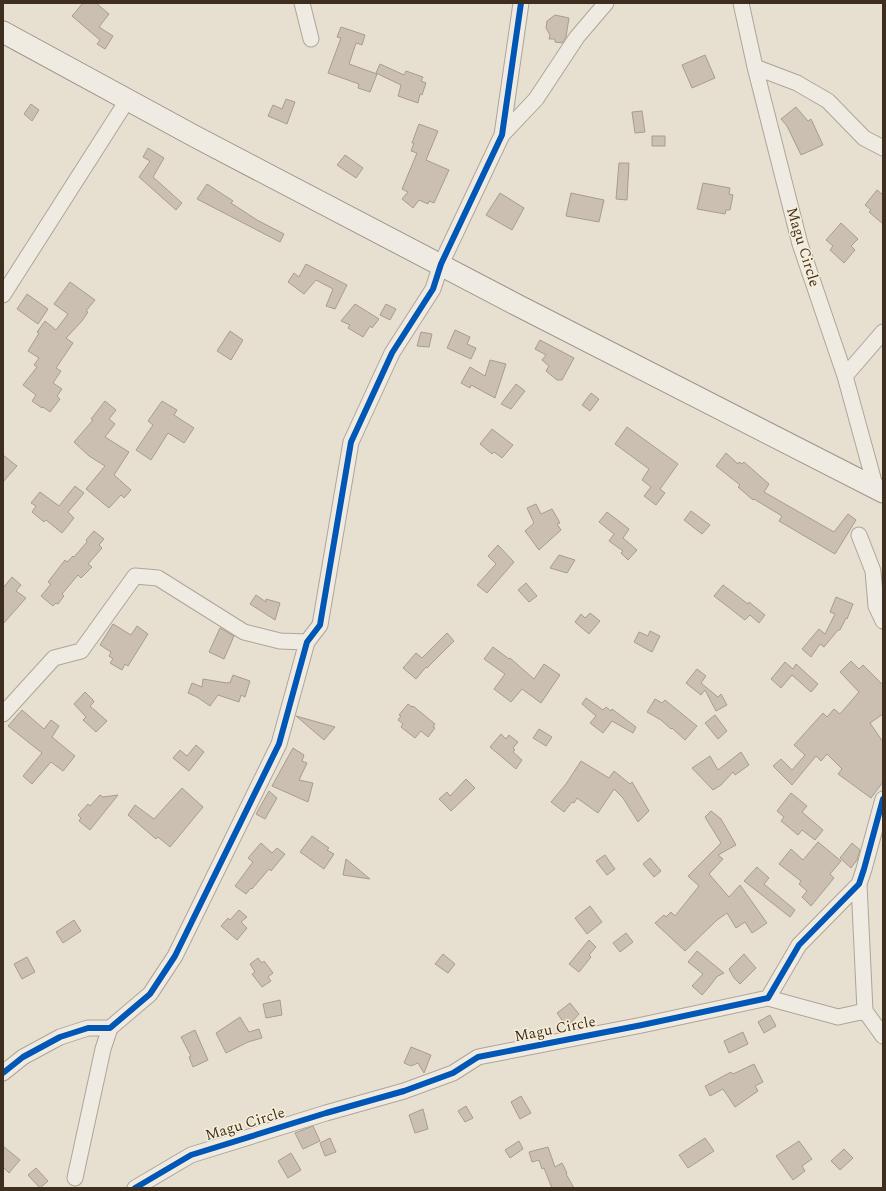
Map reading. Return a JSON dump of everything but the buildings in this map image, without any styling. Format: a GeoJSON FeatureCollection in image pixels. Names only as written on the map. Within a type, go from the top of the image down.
{"type":"FeatureCollection","features":[{"type":"Feature","properties":{"kind":"main road"},"geometry":{"type":"LineString","coordinates":[[3,32],[128,100],[545,319],[879,490]]}},
{"type":"Feature","properties":{"kind":"street"},"geometry":{"type":"LineString","coordinates":[[302,3],[311,39]]}},
{"type":"Feature","properties":{"kind":"street"},"geometry":{"type":"LineString","coordinates":[[75,1178],[102,1049],[110,1028],[150,994],[175,956],[279,744],[307,642],[320,625],[351,442],[392,353],[434,289],[441,264],[502,135],[521,3]]}},
{"type":"Feature","properties":{"kind":"street"},"geometry":{"type":"LineString","coordinates":[[502,135],[536,99],[577,37],[606,3]]}},
{"type":"Feature","properties":{"kind":"street","name":"Magu Circle"},"geometry":{"type":"LineString","coordinates":[[741,3],[754,67],[800,244],[846,376],[879,490]]}},
{"type":"Feature","properties":{"kind":"street"},"geometry":{"type":"LineString","coordinates":[[754,67],[797,83],[828,101],[864,138],[883,148]]}},
{"type":"Feature","properties":{"kind":"street"},"geometry":{"type":"LineString","coordinates":[[3,294],[128,100]]}},
{"type":"Feature","properties":{"kind":"street"},"geometry":{"type":"LineString","coordinates":[[846,376],[883,332]]}},
{"type":"Feature","properties":{"kind":"street"},"geometry":{"type":"LineString","coordinates":[[859,535],[872,571],[876,606],[883,622]]}},
{"type":"Feature","properties":{"kind":"street"},"geometry":{"type":"LineString","coordinates":[[3,714],[54,658],[81,651],[135,576],[158,578],[244,632],[280,641],[307,642]]}},
{"type":"Feature","properties":{"kind":"street"},"geometry":{"type":"LineString","coordinates":[[883,799],[859,884],[865,1011],[883,1036]]}},
{"type":"Feature","properties":{"kind":"street"},"geometry":{"type":"LineString","coordinates":[[859,884],[799,945],[768,998],[838,1017],[865,1011]]}},
{"type":"Feature","properties":{"kind":"street","name":"Magu Circle"},"geometry":{"type":"LineString","coordinates":[[134,1188],[191,1155],[326,1113],[404,1091],[453,1073],[478,1057],[642,1025],[768,998]]}},
{"type":"Feature","properties":{"kind":"street"},"geometry":{"type":"LineString","coordinates":[[3,1073],[23,1057],[60,1037],[88,1028],[110,1028]]}},
{"type":"Feature","properties":{"kind":"cycle path"},"geometry":{"type":"LineString","coordinates":[[3,1073],[23,1057],[60,1037],[88,1028],[110,1028],[150,994],[175,956],[279,744],[307,642],[320,625],[351,442],[392,353],[433,289],[441,264],[502,135],[521,3]]}},
{"type":"Feature","properties":{"kind":"cycle path"},"geometry":{"type":"LineString","coordinates":[[135,1188],[191,1155],[326,1113],[404,1091],[453,1073],[478,1057],[642,1025],[768,998],[799,945],[859,884],[883,799]]}}]}
